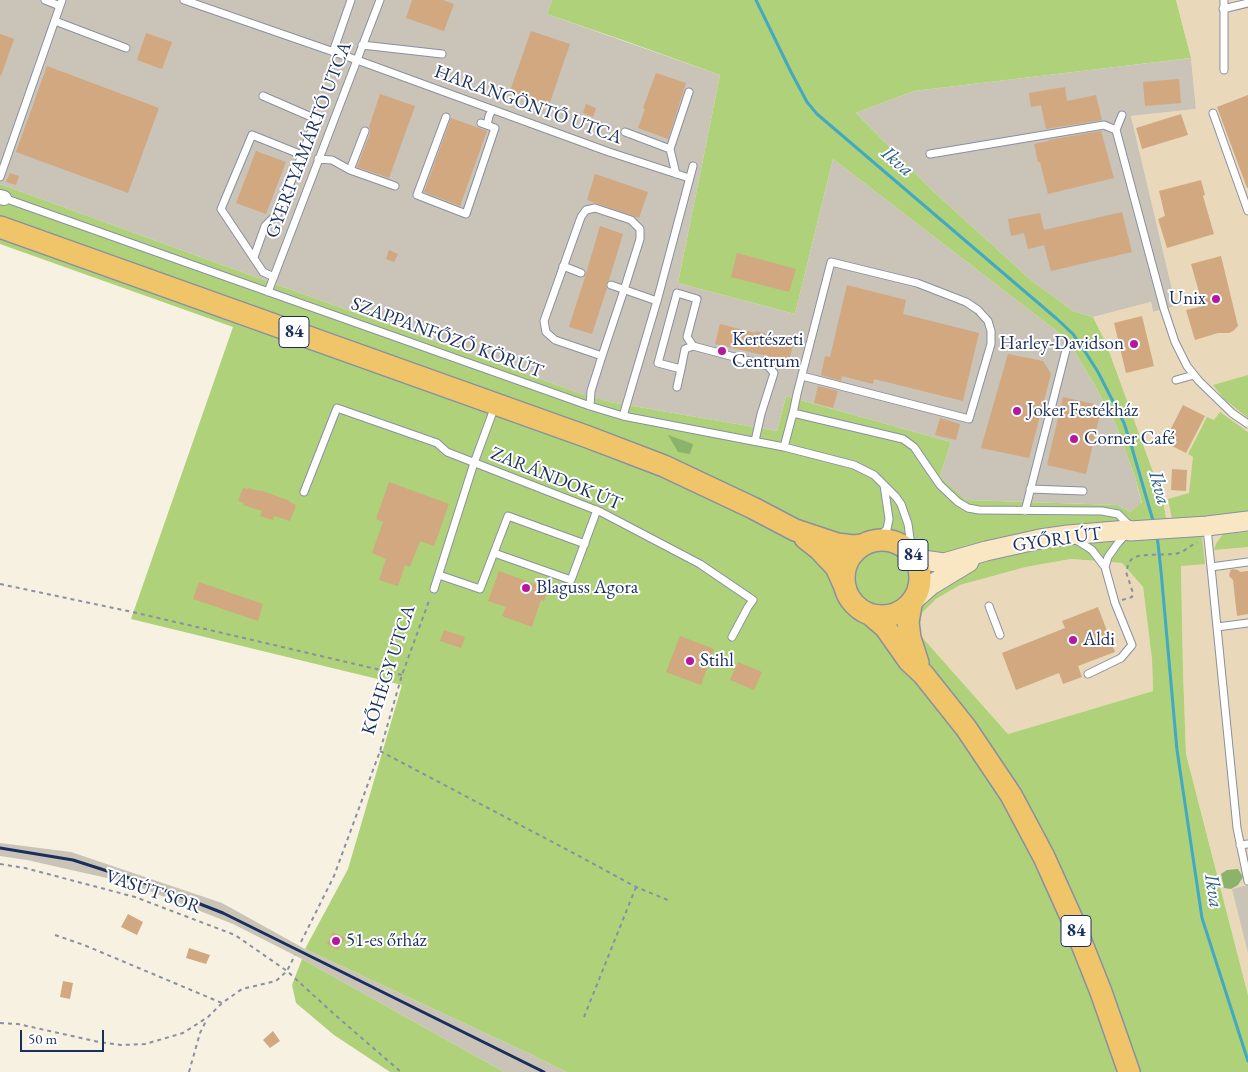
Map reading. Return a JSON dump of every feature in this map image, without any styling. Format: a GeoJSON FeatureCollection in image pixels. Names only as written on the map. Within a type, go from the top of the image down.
{"type":"FeatureCollection","features":[{"type":"Feature","properties":{"kind":"main road","name":"84"},"geometry":{"type":"LineString","coordinates":[[0,227],[664,466],[795,530],[837,544],[853,546],[886,540],[896,542],[904,546],[914,556],[920,567],[920,585],[908,622],[914,654],[923,674]]}},
{"type":"Feature","properties":{"kind":"main road","name":"GYŐRI ÚT"},"geometry":{"type":"LineString","coordinates":[[914,556],[944,563],[986,551],[1068,534],[1173,528],[1207,530],[1248,521]]}},
{"type":"Feature","properties":{"kind":"main road","name":"84"},"geometry":{"type":"LineString","coordinates":[[795,530],[836,567],[852,602],[885,627],[909,661],[923,674],[966,728],[1001,778],[1044,858],[1072,919],[1129,1072]]}},
{"type":"Feature","properties":{"kind":"main road"},"geometry":{"type":"LineString","coordinates":[[844,585],[846,566],[855,551],[869,543]]}},
{"type":"Feature","properties":{"kind":"main road","name":"GYŐRI ÚT"},"geometry":{"type":"LineString","coordinates":[[913,602],[931,585],[986,551]]}},
{"type":"Feature","properties":{"kind":"main road"},"geometry":{"type":"LineString","coordinates":[[872,616],[884,617],[895,615],[913,602]]}},
{"type":"Feature","properties":{"kind":"lane"},"geometry":{"type":"LineString","coordinates":[[0,177],[61,3],[45,0]]}},
{"type":"Feature","properties":{"kind":"lane","name":"HARANGÖNTŐ UTCA"},"geometry":{"type":"LineString","coordinates":[[184,0],[357,60],[609,152],[689,178]]}},
{"type":"Feature","properties":{"kind":"lane"},"geometry":{"type":"LineString","coordinates":[[333,52],[351,0]]}},
{"type":"Feature","properties":{"kind":"lane","name":"GYERTYAMÁRTÓ UTCA"},"geometry":{"type":"LineString","coordinates":[[268,292],[380,0]]}},
{"type":"Feature","properties":{"kind":"lane"},"geometry":{"type":"LineString","coordinates":[[1224,0],[1224,70]]}},
{"type":"Feature","properties":{"kind":"lane"},"geometry":{"type":"LineString","coordinates":[[1223,8],[1248,3]]}},
{"type":"Feature","properties":{"kind":"lane"},"geometry":{"type":"LineString","coordinates":[[55,21],[126,48]]}},
{"type":"Feature","properties":{"kind":"lane"},"geometry":{"type":"LineString","coordinates":[[362,46],[442,54]]}},
{"type":"Feature","properties":{"kind":"lane"},"geometry":{"type":"LineString","coordinates":[[676,174],[670,149],[689,92]]}},
{"type":"Feature","properties":{"kind":"lane"},"geometry":{"type":"LineString","coordinates":[[254,257],[266,226],[278,213],[316,119],[263,96]]}},
{"type":"Feature","properties":{"kind":"lane"},"geometry":{"type":"LineString","coordinates":[[446,117],[417,195],[466,214],[495,128],[484,124],[492,110]]}},
{"type":"Feature","properties":{"kind":"lane"},"geometry":{"type":"LineString","coordinates":[[1213,112],[1248,211]]}},
{"type":"Feature","properties":{"kind":"lane"},"geometry":{"type":"LineString","coordinates":[[1122,115],[1116,130],[1164,309],[1175,342],[1187,366],[1194,375],[1232,413],[1248,424]]}},
{"type":"Feature","properties":{"kind":"lane"},"geometry":{"type":"LineString","coordinates":[[930,154],[1104,125],[1116,130]]}},
{"type":"Feature","properties":{"kind":"lane"},"geometry":{"type":"LineString","coordinates":[[350,170],[365,131]]}},
{"type":"Feature","properties":{"kind":"lane"},"geometry":{"type":"LineString","coordinates":[[625,132],[670,149]]}},
{"type":"Feature","properties":{"kind":"lane"},"geometry":{"type":"LineString","coordinates":[[274,277],[263,272],[222,210],[249,133],[302,155]]}},
{"type":"Feature","properties":{"kind":"lane"},"geometry":{"type":"LineString","coordinates":[[318,159],[332,160],[350,170],[395,186]]}},
{"type":"Feature","properties":{"kind":"lane"},"geometry":{"type":"LineString","coordinates":[[623,416],[657,301],[693,166]]}},
{"type":"Feature","properties":{"kind":"lane","name":"SZAPPANFŐZŐ KÖRÚT"},"geometry":{"type":"LineString","coordinates":[[1,196],[590,406],[623,416],[784,447],[854,464],[874,475],[896,497],[908,524],[914,556]]}},
{"type":"Feature","properties":{"kind":"lane"},"geometry":{"type":"LineString","coordinates":[[590,406],[591,391],[640,239],[640,229],[631,220],[595,208],[586,210],[581,217],[544,321],[546,332],[555,340],[602,356]]}},
{"type":"Feature","properties":{"kind":"lane"},"geometry":{"type":"LineString","coordinates":[[784,447],[802,376],[832,262],[917,283],[966,302],[978,310],[988,321],[991,331],[991,344],[972,420],[802,376]]}},
{"type":"Feature","properties":{"kind":"lane"},"geometry":{"type":"LineString","coordinates":[[563,266],[581,273]]}},
{"type":"Feature","properties":{"kind":"lane"},"geometry":{"type":"LineString","coordinates":[[611,285],[657,301]]}},
{"type":"Feature","properties":{"kind":"lane"},"geometry":{"type":"LineString","coordinates":[[681,369],[658,363],[677,294],[697,299],[686,337],[693,346]]}},
{"type":"Feature","properties":{"kind":"lane"},"geometry":{"type":"LineString","coordinates":[[677,387],[685,349],[693,346],[768,366],[774,373],[755,441]]}},
{"type":"Feature","properties":{"kind":"lane"},"geometry":{"type":"LineString","coordinates":[[1025,511],[1066,350]]}},
{"type":"Feature","properties":{"kind":"lane"},"geometry":{"type":"LineString","coordinates":[[1176,380],[1194,375]]}},
{"type":"Feature","properties":{"kind":"lane","name":"KŐHEGY UTCA"},"geometry":{"type":"LineString","coordinates":[[434,589],[474,463],[496,404]]}},
{"type":"Feature","properties":{"kind":"lane","name":"ZARÁNDOK ÚT"},"geometry":{"type":"LineString","coordinates":[[304,492],[337,408],[437,442],[447,452],[597,510],[700,564],[753,600],[732,637]]}},
{"type":"Feature","properties":{"kind":"lane"},"geometry":{"type":"LineString","coordinates":[[793,413],[903,439],[914,447],[940,485],[958,502],[968,508],[979,510],[1102,511],[1118,514],[1132,530],[1118,543],[1108,557],[1105,567]]}},
{"type":"Feature","properties":{"kind":"lane"},"geometry":{"type":"LineString","coordinates":[[869,543],[886,528],[889,519],[884,485]]}},
{"type":"Feature","properties":{"kind":"lane"},"geometry":{"type":"LineString","coordinates":[[1030,489],[1083,491]]}},
{"type":"Feature","properties":{"kind":"lane"},"geometry":{"type":"LineString","coordinates":[[494,553],[571,580],[597,510]]}},
{"type":"Feature","properties":{"kind":"lane"},"geometry":{"type":"LineString","coordinates":[[439,575],[480,589],[508,516],[585,544]]}},
{"type":"Feature","properties":{"kind":"lane"},"geometry":{"type":"LineString","coordinates":[[1207,530],[1237,828],[1244,845],[1248,881]]}},
{"type":"Feature","properties":{"kind":"lane"},"geometry":{"type":"LineString","coordinates":[[1068,534],[1092,550],[1105,567],[1115,603],[1132,644],[1121,658],[1088,674]]}},
{"type":"Feature","properties":{"kind":"lane"},"geometry":{"type":"LineString","coordinates":[[1211,567],[1248,562]]}},
{"type":"Feature","properties":{"kind":"lane"},"geometry":{"type":"LineString","coordinates":[[989,606],[1000,635]]}},
{"type":"Feature","properties":{"kind":"lane"},"geometry":{"type":"LineString","coordinates":[[1217,627],[1248,623]]}},
{"type":"Feature","properties":{"kind":"path"},"geometry":{"type":"LineString","coordinates":[[1115,603],[1132,597],[1133,593],[1126,572],[1132,559],[1138,556],[1182,552],[1192,546],[1207,530]]}},
{"type":"Feature","properties":{"kind":"path"},"geometry":{"type":"LineString","coordinates":[[0,584],[146,615],[402,674]]}},
{"type":"Feature","properties":{"kind":"path","name":"KŐHEGY UTCA"},"geometry":{"type":"LineString","coordinates":[[301,942],[334,876],[380,750],[402,674],[434,589]]}},
{"type":"Feature","properties":{"kind":"path"},"geometry":{"type":"LineString","coordinates":[[380,750],[636,887],[668,900]]}},
{"type":"Feature","properties":{"kind":"path","name":"VASÚT SOR"},"geometry":{"type":"LineString","coordinates":[[0,864],[25,868],[135,896],[235,935],[286,971],[401,1072]]}},
{"type":"Feature","properties":{"kind":"path"},"geometry":{"type":"LineString","coordinates":[[584,1017],[636,887]]}},
{"type":"Feature","properties":{"kind":"path"},"geometry":{"type":"LineString","coordinates":[[55,935],[84,945],[222,1003]]}},
{"type":"Feature","properties":{"kind":"path"},"geometry":{"type":"LineString","coordinates":[[0,1022],[18,1024],[99,1042],[121,1045],[145,1044],[183,1034],[208,1017],[222,1003],[242,989],[276,981],[286,971],[295,955]]}},
{"type":"Feature","properties":{"kind":"path"},"geometry":{"type":"LineString","coordinates":[[189,1072],[200,1033],[208,1017]]}},
{"type":"Feature","properties":{"kind":"shaded area"},"geometry":{"type":"Polygon","coordinates":[[[0,0],[552,0],[547,14],[720,75],[678,283],[795,314],[833,159],[1067,339],[1116,425],[1135,477],[1142,504],[1130,512],[1118,505],[966,500],[940,476],[951,442],[786,396],[777,431],[599,399],[0,184],[0,0]]]}},
{"type":"Feature","properties":{"kind":"shaded area"},"geometry":{"type":"Polygon","coordinates":[[[1176,0],[1248,0],[1248,995],[1186,754],[1181,566],[1172,520],[1166,518],[1163,499],[1106,343],[1093,317],[1151,302],[1153,312],[1176,306],[1131,116],[1196,109],[1191,58],[1176,0]]]}},
{"type":"Feature","properties":{"kind":"shaded area"},"geometry":{"type":"Polygon","coordinates":[[[1191,58],[1196,109],[1131,116],[1176,306],[1153,312],[1151,302],[1093,317],[1073,311],[1031,280],[934,192],[856,113],[914,91],[1191,58]]]}},
{"type":"Feature","properties":{"kind":"shaded area"},"geometry":{"type":"Polygon","coordinates":[[[1071,559],[1122,563],[1143,587],[1152,660],[1153,691],[1008,734],[921,636],[922,613],[936,599],[960,585],[1026,567],[1071,559]]]}},
{"type":"Feature","properties":{"kind":"shaded area"},"geometry":{"type":"Polygon","coordinates":[[[0,843],[71,852],[222,903],[305,949],[566,1072],[504,1072],[302,959],[233,924],[129,883],[27,860],[0,856],[0,843]]]}},
{"type":"Feature","properties":{"kind":"shaded area"},"geometry":{"type":"Polygon","coordinates":[[[1248,885],[1248,953],[1232,889],[1248,885]]]}},
{"type":"Feature","properties":{"kind":"green space"},"geometry":{"type":"Polygon","coordinates":[[[552,0],[1176,0],[1191,58],[914,91],[856,113],[934,192],[1031,280],[1073,311],[1093,317],[1106,343],[1163,499],[1166,518],[1172,519],[1168,499],[1189,493],[1193,457],[1188,454],[1207,417],[1214,420],[1220,412],[1248,432],[1248,515],[1200,518],[1205,564],[1181,566],[1186,754],[1248,995],[1248,1072],[566,1072],[305,949],[348,869],[402,685],[131,619],[233,327],[0,244],[0,184],[582,394],[610,402],[777,431],[786,396],[951,442],[940,476],[966,500],[1118,505],[1130,512],[1142,503],[1135,477],[1116,425],[1067,339],[833,159],[795,314],[678,283],[720,75],[547,14],[552,0]],[[1071,559],[1026,567],[960,585],[936,599],[922,613],[921,636],[1008,734],[1153,691],[1152,660],[1143,587],[1122,563],[1071,559]]]}},
{"type":"Feature","properties":{"kind":"green space"},"geometry":{"type":"Polygon","coordinates":[[[1248,375],[1248,418],[1224,399],[1213,385],[1248,375]]]}},
{"type":"Feature","properties":{"kind":"green space"},"geometry":{"type":"Polygon","coordinates":[[[668,435],[693,444],[690,454],[678,452],[668,435]]]}},
{"type":"Feature","properties":{"kind":"green space"},"geometry":{"type":"Polygon","coordinates":[[[1248,532],[1248,547],[1214,550],[1223,534],[1248,532]]]}},
{"type":"Feature","properties":{"kind":"green space"},"geometry":{"type":"Polygon","coordinates":[[[1238,869],[1243,877],[1238,885],[1231,889],[1224,888],[1221,874],[1227,870],[1238,869]]]}},
{"type":"Feature","properties":{"kind":"green space"},"geometry":{"type":"Polygon","coordinates":[[[302,959],[504,1072],[390,1072],[334,1035],[296,1003],[292,985],[302,959]]]}},
{"type":"Feature","properties":{"kind":"building"},"geometry":{"type":"Polygon","coordinates":[[[412,0],[443,0],[454,4],[444,31],[406,18],[412,0]]]}},
{"type":"Feature","properties":{"kind":"building"},"geometry":{"type":"Polygon","coordinates":[[[531,31],[570,44],[549,105],[510,91],[531,31]]]}},
{"type":"Feature","properties":{"kind":"building"},"geometry":{"type":"Polygon","coordinates":[[[146,33],[172,42],[162,69],[137,60],[146,33]]]}},
{"type":"Feature","properties":{"kind":"building"},"geometry":{"type":"Polygon","coordinates":[[[0,34],[14,39],[1,76],[0,75],[0,34]]]}},
{"type":"Feature","properties":{"kind":"building"},"geometry":{"type":"Polygon","coordinates":[[[47,66],[159,108],[128,193],[16,152],[47,66]]]}},
{"type":"Feature","properties":{"kind":"building"},"geometry":{"type":"Polygon","coordinates":[[[656,73],[686,83],[668,139],[638,128],[656,73]]]}},
{"type":"Feature","properties":{"kind":"building"},"geometry":{"type":"Polygon","coordinates":[[[1179,79],[1181,103],[1145,106],[1143,82],[1179,79]]]}},
{"type":"Feature","properties":{"kind":"building"},"geometry":{"type":"Polygon","coordinates":[[[1065,87],[1067,101],[1096,95],[1102,120],[1046,129],[1041,105],[1031,107],[1029,93],[1065,87]]]}},
{"type":"Feature","properties":{"kind":"building"},"geometry":{"type":"Polygon","coordinates":[[[380,94],[415,106],[389,178],[357,167],[370,133],[369,127],[380,94]]]}},
{"type":"Feature","properties":{"kind":"building"},"geometry":{"type":"Polygon","coordinates":[[[1248,95],[1248,188],[1247,188],[1217,107],[1248,95]]]}},
{"type":"Feature","properties":{"kind":"building"},"geometry":{"type":"Polygon","coordinates":[[[586,104],[596,108],[593,117],[583,113],[586,104]]]}},
{"type":"Feature","properties":{"kind":"building"},"geometry":{"type":"Polygon","coordinates":[[[1181,114],[1188,135],[1142,149],[1136,128],[1181,114]]]}},
{"type":"Feature","properties":{"kind":"building"},"geometry":{"type":"Polygon","coordinates":[[[451,118],[487,131],[460,206],[424,192],[451,118]]]}},
{"type":"Feature","properties":{"kind":"building"},"geometry":{"type":"Polygon","coordinates":[[[1101,131],[1114,178],[1048,194],[1034,144],[1101,131]]]}},
{"type":"Feature","properties":{"kind":"building"},"geometry":{"type":"Polygon","coordinates":[[[256,151],[286,162],[266,214],[236,203],[256,151]]]}},
{"type":"Feature","properties":{"kind":"building"},"geometry":{"type":"Polygon","coordinates":[[[10,173],[19,176],[16,185],[6,182],[10,173]]]}},
{"type":"Feature","properties":{"kind":"building"},"geometry":{"type":"Polygon","coordinates":[[[595,174],[648,192],[639,218],[587,200],[595,174]]]}},
{"type":"Feature","properties":{"kind":"building"},"geometry":{"type":"Polygon","coordinates":[[[1201,180],[1205,195],[1203,196],[1214,234],[1167,248],[1158,219],[1165,216],[1159,191],[1201,180]]]}},
{"type":"Feature","properties":{"kind":"building"},"geometry":{"type":"Polygon","coordinates":[[[1122,212],[1132,252],[1051,271],[1044,245],[1028,249],[1024,233],[1011,236],[1008,219],[1040,213],[1044,230],[1122,212]]]}},
{"type":"Feature","properties":{"kind":"building"},"geometry":{"type":"Polygon","coordinates":[[[600,226],[623,234],[592,334],[569,327],[600,226]]]}},
{"type":"Feature","properties":{"kind":"building"},"geometry":{"type":"Polygon","coordinates":[[[389,250],[398,254],[394,262],[386,259],[389,250]]]}},
{"type":"Feature","properties":{"kind":"building"},"geometry":{"type":"Polygon","coordinates":[[[737,253],[796,269],[789,292],[731,277],[737,253]]]}},
{"type":"Feature","properties":{"kind":"building","name":"Unix"},"geometry":{"type":"Polygon","coordinates":[[[1221,256],[1238,326],[1229,333],[1218,333],[1195,340],[1186,310],[1203,306],[1191,264],[1221,256]]]}},
{"type":"Feature","properties":{"kind":"building"},"geometry":{"type":"Polygon","coordinates":[[[847,285],[906,300],[903,314],[979,333],[963,401],[874,379],[873,384],[842,376],[841,381],[821,375],[825,356],[830,357],[847,285]]]}},
{"type":"Feature","properties":{"kind":"building","name":"Harley-Davidson"},"geometry":{"type":"Polygon","coordinates":[[[1142,316],[1154,366],[1126,373],[1114,323],[1142,316]]]}},
{"type":"Feature","properties":{"kind":"building"},"geometry":{"type":"Polygon","coordinates":[[[720,324],[794,341],[789,361],[715,344],[720,324]]]}},
{"type":"Feature","properties":{"kind":"building","name":"Joker Festékház"},"geometry":{"type":"Polygon","coordinates":[[[1008,354],[1043,361],[1051,374],[1029,458],[981,448],[1008,354]]]}},
{"type":"Feature","properties":{"kind":"building"},"geometry":{"type":"Polygon","coordinates":[[[818,386],[838,391],[833,408],[814,403],[818,386]]]}},
{"type":"Feature","properties":{"kind":"building","name":"Corner Café"},"geometry":{"type":"Polygon","coordinates":[[[1063,397],[1094,404],[1092,412],[1100,414],[1086,474],[1047,465],[1063,397]]]}},
{"type":"Feature","properties":{"kind":"building"},"geometry":{"type":"Polygon","coordinates":[[[1183,405],[1205,416],[1186,453],[1164,442],[1183,405]]]}},
{"type":"Feature","properties":{"kind":"building"},"geometry":{"type":"Polygon","coordinates":[[[940,418],[960,424],[956,440],[935,435],[940,418]]]}},
{"type":"Feature","properties":{"kind":"building"},"geometry":{"type":"Polygon","coordinates":[[[1172,469],[1187,470],[1186,491],[1171,490],[1172,469]]]}},
{"type":"Feature","properties":{"kind":"building"},"geometry":{"type":"Polygon","coordinates":[[[389,482],[449,504],[434,546],[420,541],[410,567],[405,565],[398,586],[379,580],[386,559],[372,553],[383,522],[376,519],[389,482]]]}},
{"type":"Feature","properties":{"kind":"building"},"geometry":{"type":"Polygon","coordinates":[[[243,488],[260,490],[296,505],[290,521],[274,516],[273,520],[260,516],[262,511],[243,505],[244,503],[238,501],[243,488]]]}},
{"type":"Feature","properties":{"kind":"building"},"geometry":{"type":"Polygon","coordinates":[[[1232,569],[1240,572],[1248,571],[1248,614],[1237,616],[1233,580],[1229,576],[1232,569]]]}},
{"type":"Feature","properties":{"kind":"building"},"geometry":{"type":"Polygon","coordinates":[[[499,571],[548,589],[544,601],[541,600],[532,627],[502,616],[506,607],[488,601],[499,571]]]}},
{"type":"Feature","properties":{"kind":"building"},"geometry":{"type":"Polygon","coordinates":[[[199,582],[263,604],[258,621],[193,599],[199,582]]]}},
{"type":"Feature","properties":{"kind":"building","name":"Aldi"},"geometry":{"type":"Polygon","coordinates":[[[1098,607],[1115,652],[1078,666],[1082,677],[1063,684],[1059,673],[1016,690],[1002,653],[1065,628],[1062,621],[1098,607]]]}},
{"type":"Feature","properties":{"kind":"building"},"geometry":{"type":"Polygon","coordinates":[[[444,630],[465,637],[461,648],[440,641],[444,630]]]}},
{"type":"Feature","properties":{"kind":"building","name":"Stihl"},"geometry":{"type":"Polygon","coordinates":[[[680,636],[714,649],[701,685],[666,672],[680,636]]]}},
{"type":"Feature","properties":{"kind":"building"},"geometry":{"type":"Polygon","coordinates":[[[738,662],[762,672],[754,690],[730,680],[738,662]]]}},
{"type":"Feature","properties":{"kind":"building"},"geometry":{"type":"Polygon","coordinates":[[[128,914],[143,922],[137,935],[121,927],[128,914]]]}},
{"type":"Feature","properties":{"kind":"building","name":"51-es őrház"},"geometry":{"type":"Polygon","coordinates":[[[333,932],[345,938],[338,950],[327,944],[333,932]]]}},
{"type":"Feature","properties":{"kind":"building"},"geometry":{"type":"Polygon","coordinates":[[[189,948],[210,955],[206,964],[186,958],[189,948]]]}},
{"type":"Feature","properties":{"kind":"building"},"geometry":{"type":"Polygon","coordinates":[[[63,981],[73,983],[70,999],[60,997],[63,981]]]}},
{"type":"Feature","properties":{"kind":"building"},"geometry":{"type":"Polygon","coordinates":[[[273,1031],[280,1041],[270,1048],[263,1040],[273,1031]]]}},
{"type":"Feature","properties":{"kind":"waterway","name":"Ikva"},"geometry":{"type":"LineString","coordinates":[[756,0],[807,102],[817,114],[1073,334],[1098,372],[1124,423],[1154,524]]}},
{"type":"Feature","properties":{"kind":"waterway","name":"Ikva"},"geometry":{"type":"LineString","coordinates":[[1157,535],[1177,750],[1202,918],[1248,1061]]}},
{"type":"Feature","properties":{"kind":"railway"},"geometry":{"type":"LineString","coordinates":[[0,848],[73,860],[154,886],[223,913],[544,1072]]}},
{"type":"Feature","properties":{"kind":"place","name":"Unix"},"geometry":{"type":"Point","coordinates":[1216,299]}},
{"type":"Feature","properties":{"kind":"place","name":"Harley-Davidson"},"geometry":{"type":"Point","coordinates":[1134,344]}},
{"type":"Feature","properties":{"kind":"place","name":"Kertészeti Centrum"},"geometry":{"type":"Point","coordinates":[722,351]}},
{"type":"Feature","properties":{"kind":"place","name":"Joker Festékház"},"geometry":{"type":"Point","coordinates":[1017,411]}},
{"type":"Feature","properties":{"kind":"place","name":"Corner Café"},"geometry":{"type":"Point","coordinates":[1074,439]}},
{"type":"Feature","properties":{"kind":"place","name":"Blaguss Agora"},"geometry":{"type":"Point","coordinates":[526,588]}},
{"type":"Feature","properties":{"kind":"place","name":"Aldi"},"geometry":{"type":"Point","coordinates":[1073,640]}},
{"type":"Feature","properties":{"kind":"place","name":"Stihl"},"geometry":{"type":"Point","coordinates":[690,661]}},
{"type":"Feature","properties":{"kind":"place","name":"51-es őrház"},"geometry":{"type":"Point","coordinates":[336,941]}}]}
